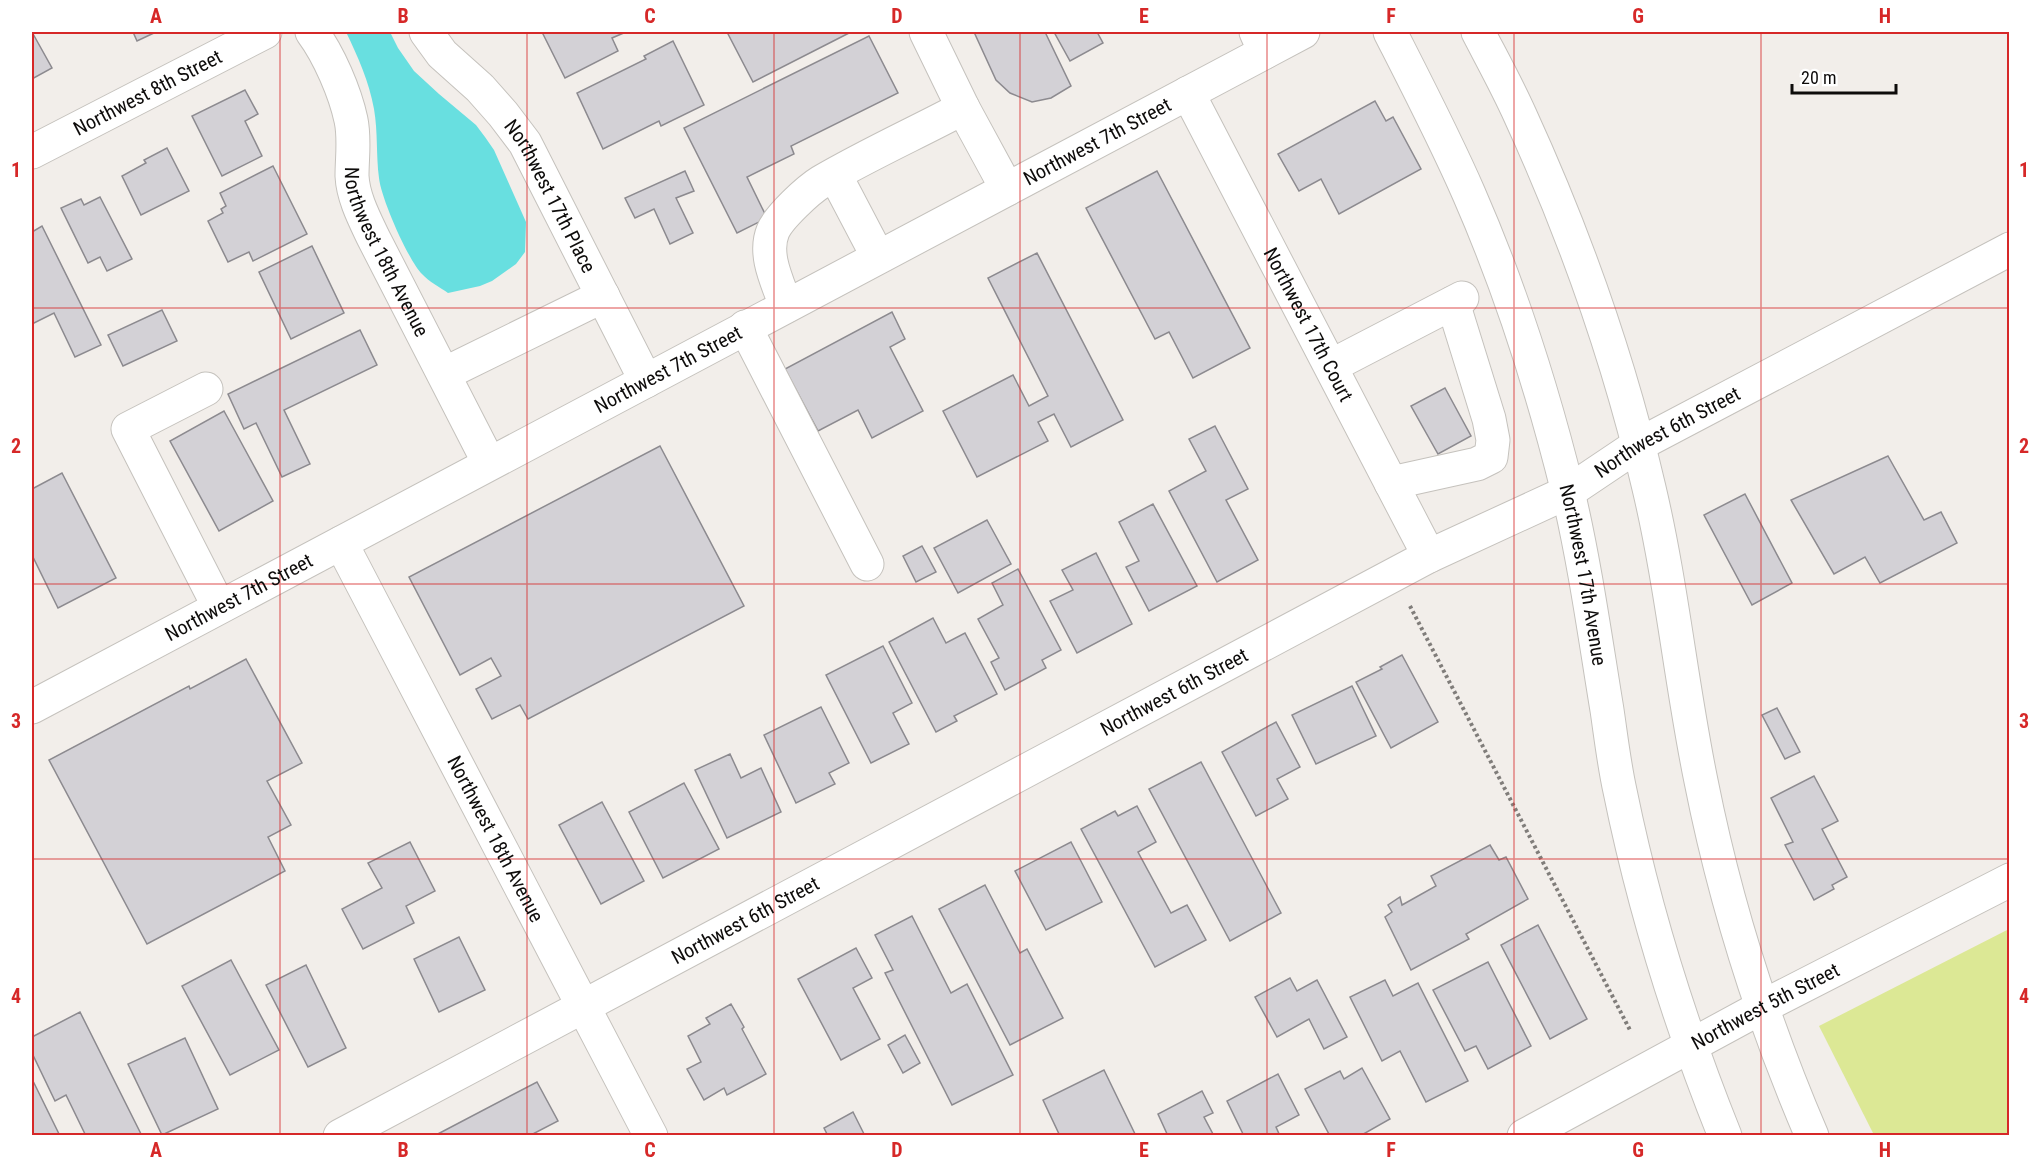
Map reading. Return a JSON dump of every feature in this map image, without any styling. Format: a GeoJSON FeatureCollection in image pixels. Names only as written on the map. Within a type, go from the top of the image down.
{"type":"FeatureCollection","features":[{"type":"Feature","properties":{"kind":"street","name":"Northwest 8th Street"},"geometry":{"type":"LineString","coordinates":[[32,152],[265,32]]}},
{"type":"Feature","properties":{"kind":"street","name":"Northwest 18th Avenue"},"geometry":{"type":"LineString","coordinates":[[312,32],[330,65],[344,97],[351,121],[354,147],[352,177],[358,204],[489,463]]}},
{"type":"Feature","properties":{"kind":"street","name":"Northwest 17th Place"},"geometry":{"type":"LineString","coordinates":[[426,32],[442,54],[480,88],[525,143],[646,381]]}},
{"type":"Feature","properties":{"kind":"street"},"geometry":{"type":"LineString","coordinates":[[926,32],[963,108],[1007,189]]}},
{"type":"Feature","properties":{"kind":"street","name":"Northwest 7th Street"},"geometry":{"type":"LineString","coordinates":[[32,707],[1188,93],[1261,42],[1303,32]]}},
{"type":"Feature","properties":{"kind":"street","name":"Northwest 17th Avenue"},"geometry":{"type":"LineString","coordinates":[[1390,32],[1457,167],[1503,277],[1536,378],[1568,492],[1585,570],[1619,788],[1635,861],[1672,991],[1690,1046],[1725,1136]]}},
{"type":"Feature","properties":{"kind":"street"},"geometry":{"type":"LineString","coordinates":[[1478,32],[1520,114],[1571,234],[1610,346],[1638,445],[1665,560],[1686,700],[1714,845],[1762,1007],[1812,1136]]}},
{"type":"Feature","properties":{"kind":"street","name":"Northwest 17th Court"},"geometry":{"type":"LineString","coordinates":[[1188,93],[1429,556]]}},
{"type":"Feature","properties":{"kind":"street"},"geometry":{"type":"LineString","coordinates":[[786,306],[770,258],[770,246],[773,230],[790,210],[819,183],[963,108]]}},
{"type":"Feature","properties":{"kind":"street"},"geometry":{"type":"LineString","coordinates":[[835,176],[878,257]]}},
{"type":"Feature","properties":{"kind":"street","name":"Northwest 6th Street"},"geometry":{"type":"LineString","coordinates":[[340,1136],[1429,556],[1568,492],[1638,445],[2010,249]]}},
{"type":"Feature","properties":{"kind":"street"},"geometry":{"type":"LineString","coordinates":[[444,374],[603,296]]}},
{"type":"Feature","properties":{"kind":"street"},"geometry":{"type":"LineString","coordinates":[[1331,366],[1457,300],[1489,419],[1493,440],[1491,457],[1477,464],[1391,483]]}},
{"type":"Feature","properties":{"kind":"street"},"geometry":{"type":"LineString","coordinates":[[745,327],[867,564]]}},
{"type":"Feature","properties":{"kind":"street"},"geometry":{"type":"LineString","coordinates":[[206,389],[128,429],[219,607]]}},
{"type":"Feature","properties":{"kind":"street","name":"Northwest 18th Avenue"},"geometry":{"type":"LineString","coordinates":[[341,543],[651,1136]]}},
{"type":"Feature","properties":{"kind":"street","name":"Northwest 5th Street"},"geometry":{"type":"LineString","coordinates":[[1524,1136],[1762,1007],[2010,880]]}},
{"type":"Feature","properties":{"kind":"path"},"geometry":{"type":"LineString","coordinates":[[1410,606],[1631,1032]]}},
{"type":"Feature","properties":{"kind":"green space"},"geometry":{"type":"Polygon","coordinates":[[[2009,929],[2009,1135],[1874,1135],[1819,1026],[2009,929]]]}},
{"type":"Feature","properties":{"kind":"water"},"geometry":{"type":"Polygon","coordinates":[[[346,32],[390,32],[414,71],[476,125],[494,150],[526,222],[525,252],[516,264],[492,281],[448,293],[431,282],[416,267],[403,243],[381,187],[372,99],[363,69],[346,32]]]}},
{"type":"Feature","properties":{"kind":"building"},"geometry":{"type":"Polygon","coordinates":[[[32,32],[52,68],[32,79],[32,32]]]}},
{"type":"Feature","properties":{"kind":"building"},"geometry":{"type":"Polygon","coordinates":[[[133,32],[156,32],[137,41],[133,32]]]}},
{"type":"Feature","properties":{"kind":"building"},"geometry":{"type":"Polygon","coordinates":[[[542,32],[626,32],[612,38],[618,51],[565,78],[542,32]]]}},
{"type":"Feature","properties":{"kind":"building"},"geometry":{"type":"Polygon","coordinates":[[[727,32],[851,32],[753,82],[727,32]]]}},
{"type":"Feature","properties":{"kind":"building"},"geometry":{"type":"Polygon","coordinates":[[[974,32],[1045,32],[1071,86],[1051,98],[1032,102],[1010,93],[996,80],[974,32]]]}},
{"type":"Feature","properties":{"kind":"building"},"geometry":{"type":"Polygon","coordinates":[[[1054,32],[1097,32],[1103,43],[1070,61],[1054,32]]]}},
{"type":"Feature","properties":{"kind":"building"},"geometry":{"type":"Polygon","coordinates":[[[869,36],[898,93],[791,146],[794,154],[747,177],[767,218],[737,233],[684,128],[869,36]]]}},
{"type":"Feature","properties":{"kind":"building"},"geometry":{"type":"Polygon","coordinates":[[[673,41],[704,105],[661,126],[659,121],[603,149],[577,93],[646,59],[644,56],[673,41]]]}},
{"type":"Feature","properties":{"kind":"building"},"geometry":{"type":"Polygon","coordinates":[[[245,90],[258,114],[245,121],[262,156],[222,176],[192,116],[245,90]]]}},
{"type":"Feature","properties":{"kind":"building"},"geometry":{"type":"Polygon","coordinates":[[[1375,101],[1386,121],[1393,117],[1421,169],[1339,214],[1321,179],[1299,191],[1278,154],[1375,101]]]}},
{"type":"Feature","properties":{"kind":"building"},"geometry":{"type":"Polygon","coordinates":[[[167,148],[189,191],[141,215],[122,176],[146,163],[144,160],[167,148]]]}},
{"type":"Feature","properties":{"kind":"building"},"geometry":{"type":"Polygon","coordinates":[[[273,166],[307,234],[253,261],[249,252],[228,262],[208,221],[223,213],[221,209],[226,206],[220,193],[273,166]]]}},
{"type":"Feature","properties":{"kind":"building"},"geometry":{"type":"Polygon","coordinates":[[[685,171],[694,191],[676,198],[693,233],[670,244],[654,209],[635,218],[625,198],[685,171]]]}},
{"type":"Feature","properties":{"kind":"building"},"geometry":{"type":"Polygon","coordinates":[[[1157,171],[1250,348],[1193,378],[1169,332],[1155,339],[1086,208],[1157,171]]]}},
{"type":"Feature","properties":{"kind":"building"},"geometry":{"type":"Polygon","coordinates":[[[100,197],[132,259],[107,271],[100,257],[88,263],[61,208],[81,199],[84,205],[100,197]]]}},
{"type":"Feature","properties":{"kind":"building"},"geometry":{"type":"Polygon","coordinates":[[[42,226],[101,345],[75,357],[54,313],[32,324],[32,232],[42,226]]]}},
{"type":"Feature","properties":{"kind":"building"},"geometry":{"type":"Polygon","coordinates":[[[312,246],[344,313],[291,339],[259,272],[312,246]]]}},
{"type":"Feature","properties":{"kind":"building"},"geometry":{"type":"Polygon","coordinates":[[[1037,253],[1123,420],[1071,447],[1054,414],[1038,422],[1048,441],[977,477],[943,411],[1013,375],[1029,406],[1048,396],[988,278],[1037,253]]]}},
{"type":"Feature","properties":{"kind":"building"},"geometry":{"type":"Polygon","coordinates":[[[162,310],[177,341],[123,366],[108,335],[162,310]]]}},
{"type":"Feature","properties":{"kind":"building"},"geometry":{"type":"Polygon","coordinates":[[[892,312],[905,339],[890,347],[923,411],[872,438],[858,410],[818,431],[785,369],[892,312]]]}},
{"type":"Feature","properties":{"kind":"building"},"geometry":{"type":"Polygon","coordinates":[[[360,330],[377,365],[284,410],[310,464],[282,477],[256,423],[244,429],[228,394],[360,330]]]}},
{"type":"Feature","properties":{"kind":"building"},"geometry":{"type":"Polygon","coordinates":[[[1445,388],[1471,436],[1438,454],[1411,406],[1445,388]]]}},
{"type":"Feature","properties":{"kind":"building"},"geometry":{"type":"Polygon","coordinates":[[[224,411],[273,501],[219,531],[170,441],[224,411]]]}},
{"type":"Feature","properties":{"kind":"building"},"geometry":{"type":"Polygon","coordinates":[[[1215,426],[1248,489],[1226,500],[1258,560],[1217,582],[1169,491],[1206,471],[1189,439],[1215,426]]]}},
{"type":"Feature","properties":{"kind":"building"},"geometry":{"type":"Polygon","coordinates":[[[660,446],[744,606],[528,719],[520,705],[492,719],[476,689],[501,676],[491,658],[460,675],[409,577],[660,446]]]}},
{"type":"Feature","properties":{"kind":"building"},"geometry":{"type":"Polygon","coordinates":[[[1888,456],[1924,520],[1941,512],[1957,543],[1880,583],[1865,557],[1834,574],[1791,500],[1888,456]]]}},
{"type":"Feature","properties":{"kind":"building"},"geometry":{"type":"Polygon","coordinates":[[[62,473],[116,578],[58,608],[32,555],[32,489],[62,473]]]}},
{"type":"Feature","properties":{"kind":"building"},"geometry":{"type":"Polygon","coordinates":[[[1745,494],[1792,583],[1752,605],[1704,515],[1745,494]]]}},
{"type":"Feature","properties":{"kind":"building"},"geometry":{"type":"Polygon","coordinates":[[[1153,504],[1197,586],[1149,611],[1126,567],[1139,561],[1119,522],[1153,504]]]}},
{"type":"Feature","properties":{"kind":"building"},"geometry":{"type":"Polygon","coordinates":[[[987,520],[1011,564],[958,593],[934,548],[987,520]]]}},
{"type":"Feature","properties":{"kind":"building"},"geometry":{"type":"Polygon","coordinates":[[[922,546],[936,572],[916,582],[903,556],[922,546]]]}},
{"type":"Feature","properties":{"kind":"building"},"geometry":{"type":"Polygon","coordinates":[[[1096,553],[1132,624],[1077,653],[1050,601],[1073,590],[1062,570],[1096,553]]]}},
{"type":"Feature","properties":{"kind":"building"},"geometry":{"type":"Polygon","coordinates":[[[1018,569],[1061,650],[1042,660],[1046,668],[1005,690],[991,662],[999,658],[978,619],[1003,605],[992,583],[1018,569]]]}},
{"type":"Feature","properties":{"kind":"building"},"geometry":{"type":"Polygon","coordinates":[[[933,618],[946,643],[965,633],[997,694],[954,716],[957,721],[936,732],[889,642],[933,618]]]}},
{"type":"Feature","properties":{"kind":"building"},"geometry":{"type":"Polygon","coordinates":[[[883,646],[912,703],[893,713],[909,744],[871,763],[826,675],[883,646]]]}},
{"type":"Feature","properties":{"kind":"building"},"geometry":{"type":"Polygon","coordinates":[[[1402,655],[1438,722],[1391,748],[1356,682],[1382,669],[1380,667],[1402,655]]]}},
{"type":"Feature","properties":{"kind":"building"},"geometry":{"type":"Polygon","coordinates":[[[246,659],[302,763],[267,781],[291,825],[268,837],[285,871],[147,944],[49,760],[189,686],[190,689],[246,659]]]}},
{"type":"Feature","properties":{"kind":"building"},"geometry":{"type":"Polygon","coordinates":[[[1352,686],[1376,736],[1316,764],[1292,715],[1352,686]]]}},
{"type":"Feature","properties":{"kind":"building"},"geometry":{"type":"Polygon","coordinates":[[[821,707],[849,763],[829,773],[835,784],[796,803],[764,735],[821,707]]]}},
{"type":"Feature","properties":{"kind":"building"},"geometry":{"type":"Polygon","coordinates":[[[1777,708],[1800,752],[1785,759],[1762,715],[1777,708]]]}},
{"type":"Feature","properties":{"kind":"building"},"geometry":{"type":"Polygon","coordinates":[[[1276,722],[1300,767],[1277,779],[1288,799],[1256,816],[1222,752],[1276,722]]]}},
{"type":"Feature","properties":{"kind":"building"},"geometry":{"type":"Polygon","coordinates":[[[730,754],[741,778],[761,768],[781,812],[727,838],[695,770],[730,754]]]}},
{"type":"Feature","properties":{"kind":"building"},"geometry":{"type":"Polygon","coordinates":[[[1201,762],[1281,913],[1230,941],[1149,789],[1201,762]]]}},
{"type":"Feature","properties":{"kind":"building"},"geometry":{"type":"Polygon","coordinates":[[[1814,776],[1838,821],[1822,829],[1847,877],[1832,885],[1834,889],[1814,900],[1785,845],[1793,842],[1771,798],[1814,776]]]}},
{"type":"Feature","properties":{"kind":"building"},"geometry":{"type":"Polygon","coordinates":[[[684,783],[719,849],[663,878],[629,812],[684,783]]]}},
{"type":"Feature","properties":{"kind":"building"},"geometry":{"type":"Polygon","coordinates":[[[602,802],[644,881],[601,904],[559,825],[602,802]]]}},
{"type":"Feature","properties":{"kind":"building"},"geometry":{"type":"Polygon","coordinates":[[[1137,806],[1156,842],[1138,852],[1171,913],[1187,905],[1206,940],[1155,967],[1081,829],[1115,811],[1118,816],[1137,806]]]}},
{"type":"Feature","properties":{"kind":"building"},"geometry":{"type":"Polygon","coordinates":[[[410,842],[435,891],[406,906],[414,923],[363,949],[342,909],[382,888],[368,863],[410,842]]]}},
{"type":"Feature","properties":{"kind":"building"},"geometry":{"type":"Polygon","coordinates":[[[1071,842],[1102,902],[1046,930],[1015,871],[1071,842]]]}},
{"type":"Feature","properties":{"kind":"building"},"geometry":{"type":"Polygon","coordinates":[[[1490,845],[1499,860],[1506,857],[1528,899],[1466,934],[1469,939],[1411,970],[1385,917],[1392,912],[1388,905],[1400,897],[1402,905],[1436,886],[1431,876],[1490,845]]]}},
{"type":"Feature","properties":{"kind":"building"},"geometry":{"type":"Polygon","coordinates":[[[985,885],[1020,953],[1027,949],[1063,1018],[1010,1045],[939,909],[985,885]]]}},
{"type":"Feature","properties":{"kind":"building"},"geometry":{"type":"Polygon","coordinates":[[[912,916],[951,993],[967,984],[1013,1075],[952,1105],[885,973],[893,970],[875,935],[912,916]]]}},
{"type":"Feature","properties":{"kind":"building"},"geometry":{"type":"Polygon","coordinates":[[[1538,925],[1587,1019],[1550,1039],[1501,945],[1538,925]]]}},
{"type":"Feature","properties":{"kind":"building"},"geometry":{"type":"Polygon","coordinates":[[[459,937],[485,990],[439,1012],[414,959],[459,937]]]}},
{"type":"Feature","properties":{"kind":"building"},"geometry":{"type":"Polygon","coordinates":[[[856,948],[872,978],[853,988],[880,1039],[841,1060],[798,979],[856,948]]]}},
{"type":"Feature","properties":{"kind":"building"},"geometry":{"type":"Polygon","coordinates":[[[231,960],[279,1050],[230,1075],[182,986],[231,960]]]}},
{"type":"Feature","properties":{"kind":"building"},"geometry":{"type":"Polygon","coordinates":[[[1488,962],[1531,1046],[1488,1069],[1476,1046],[1465,1051],[1433,990],[1488,962]]]}},
{"type":"Feature","properties":{"kind":"building"},"geometry":{"type":"Polygon","coordinates":[[[306,965],[346,1048],[308,1067],[266,985],[306,965]]]}},
{"type":"Feature","properties":{"kind":"building"},"geometry":{"type":"Polygon","coordinates":[[[1290,978],[1297,991],[1317,980],[1347,1037],[1324,1049],[1309,1019],[1277,1037],[1255,997],[1290,978]]]}},
{"type":"Feature","properties":{"kind":"building"},"geometry":{"type":"Polygon","coordinates":[[[1385,980],[1393,996],[1418,983],[1468,1081],[1426,1102],[1400,1051],[1382,1061],[1350,997],[1385,980]]]}},
{"type":"Feature","properties":{"kind":"building"},"geometry":{"type":"Polygon","coordinates":[[[731,1004],[766,1074],[727,1095],[724,1088],[704,1100],[687,1069],[701,1062],[688,1036],[710,1024],[706,1018],[731,1004]]]}},
{"type":"Feature","properties":{"kind":"building"},"geometry":{"type":"Polygon","coordinates":[[[80,1012],[142,1136],[86,1136],[66,1095],[55,1101],[32,1053],[32,1037],[80,1012]]]}},
{"type":"Feature","properties":{"kind":"building"},"geometry":{"type":"Polygon","coordinates":[[[905,1035],[920,1063],[903,1073],[888,1045],[905,1035]]]}},
{"type":"Feature","properties":{"kind":"building"},"geometry":{"type":"Polygon","coordinates":[[[185,1038],[218,1109],[162,1135],[128,1064],[185,1038]]]}},
{"type":"Feature","properties":{"kind":"building"},"geometry":{"type":"Polygon","coordinates":[[[1362,1068],[1390,1119],[1360,1136],[1330,1136],[1305,1089],[1340,1071],[1344,1079],[1362,1068]]]}},
{"type":"Feature","properties":{"kind":"building"},"geometry":{"type":"Polygon","coordinates":[[[1104,1070],[1136,1136],[1060,1136],[1043,1100],[1104,1070]]]}},
{"type":"Feature","properties":{"kind":"building"},"geometry":{"type":"Polygon","coordinates":[[[1278,1074],[1299,1115],[1276,1127],[1280,1136],[1244,1136],[1227,1101],[1278,1074]]]}},
{"type":"Feature","properties":{"kind":"building"},"geometry":{"type":"Polygon","coordinates":[[[537,1082],[558,1121],[529,1136],[434,1136],[537,1082]]]}},
{"type":"Feature","properties":{"kind":"building"},"geometry":{"type":"Polygon","coordinates":[[[34,1083],[60,1136],[32,1136],[32,1085],[34,1083]]]}},
{"type":"Feature","properties":{"kind":"building"},"geometry":{"type":"Polygon","coordinates":[[[1202,1091],[1213,1113],[1204,1117],[1214,1136],[1168,1136],[1158,1114],[1202,1091]]]}},
{"type":"Feature","properties":{"kind":"building"},"geometry":{"type":"Polygon","coordinates":[[[853,1112],[865,1136],[828,1136],[824,1128],[853,1112]]]}}]}
